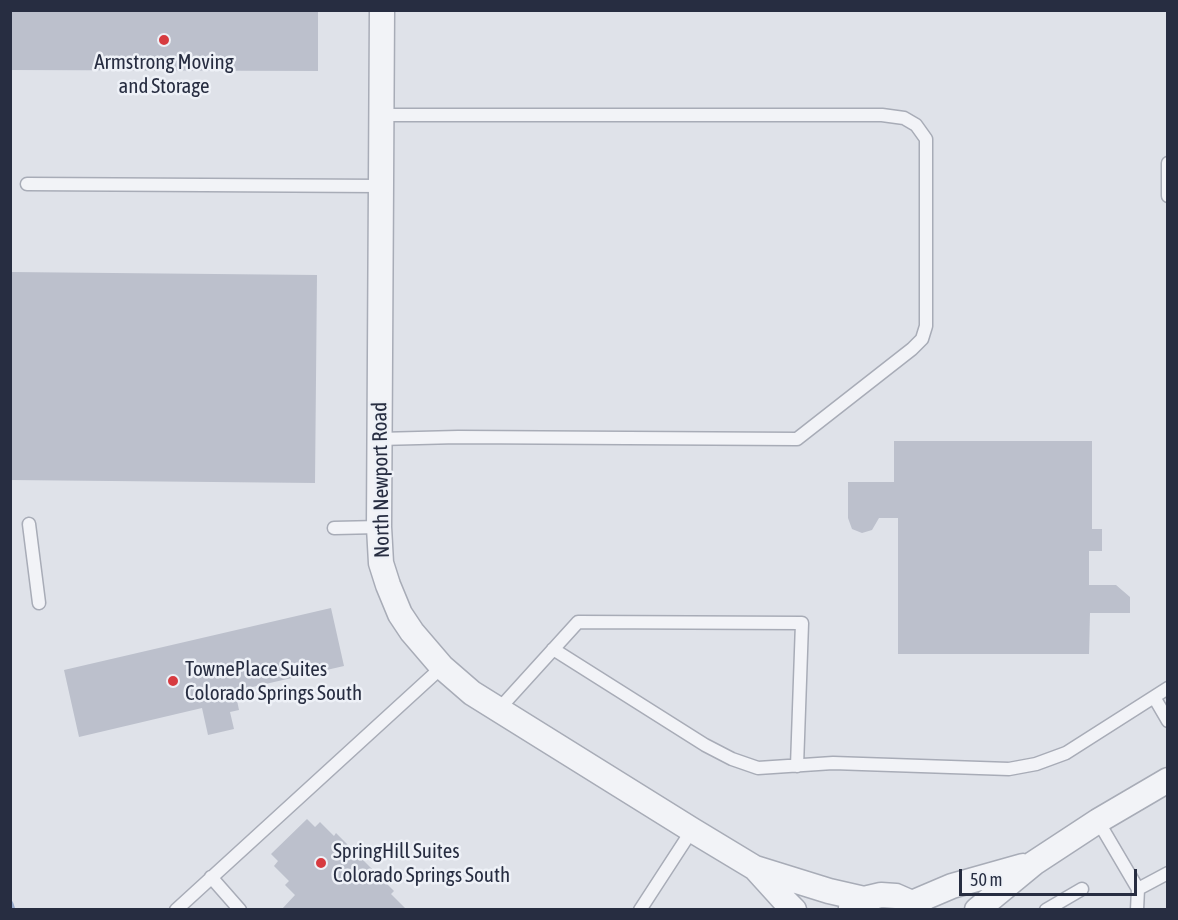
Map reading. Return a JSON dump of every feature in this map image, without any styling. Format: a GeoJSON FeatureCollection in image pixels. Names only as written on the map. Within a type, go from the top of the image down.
{"type":"FeatureCollection","features":[{"type":"Feature","properties":{"kind":"street","name":"North Newport Road"},"geometry":{"type":"LineString","coordinates":[[382,10],[379,527],[381,563],[400,614],[442,667],[472,693],[755,868],[829,891],[857,904],[881,895],[896,896],[916,906]]}},
{"type":"Feature","properties":{"kind":"street"},"geometry":{"type":"LineString","coordinates":[[977,909],[1034,863],[1167,780]]}},
{"type":"Feature","properties":{"kind":"street"},"geometry":{"type":"LineString","coordinates":[[916,906],[952,886],[1034,863]]}},
{"type":"Feature","properties":{"kind":"street","name":"North Newport Road"},"geometry":{"type":"LineString","coordinates":[[755,868],[794,909]]}},
{"type":"Feature","properties":{"kind":"lane"},"geometry":{"type":"LineString","coordinates":[[379,439],[481,437],[797,439],[912,349],[922,339],[926,326],[926,139],[916,125],[904,118],[882,115],[382,115]]}},
{"type":"Feature","properties":{"kind":"lane"},"geometry":{"type":"LineString","coordinates":[[1167,163],[1167,196]]}},
{"type":"Feature","properties":{"kind":"lane"},"geometry":{"type":"LineString","coordinates":[[27,184],[381,186]]}},
{"type":"Feature","properties":{"kind":"lane"},"geometry":{"type":"LineString","coordinates":[[29,524],[39,603]]}},
{"type":"Feature","properties":{"kind":"lane"},"geometry":{"type":"LineString","coordinates":[[334,528],[379,527]]}},
{"type":"Feature","properties":{"kind":"lane"},"geometry":{"type":"LineString","coordinates":[[499,709],[578,622],[802,623],[797,766]]}},
{"type":"Feature","properties":{"kind":"lane"},"geometry":{"type":"LineString","coordinates":[[553,650],[705,745],[732,759],[758,768],[833,763],[1009,769],[1036,764],[1066,753],[1167,688]]}},
{"type":"Feature","properties":{"kind":"lane"},"geometry":{"type":"LineString","coordinates":[[176,909],[442,667]]}},
{"type":"Feature","properties":{"kind":"lane"},"geometry":{"type":"LineString","coordinates":[[1154,697],[1167,721]]}},
{"type":"Feature","properties":{"kind":"lane"},"geometry":{"type":"LineString","coordinates":[[1098,821],[1138,889],[1137,909]]}},
{"type":"Feature","properties":{"kind":"lane"},"geometry":{"type":"LineString","coordinates":[[640,909],[692,830]]}},
{"type":"Feature","properties":{"kind":"lane"},"geometry":{"type":"LineString","coordinates":[[1138,889],[1167,873]]}},
{"type":"Feature","properties":{"kind":"lane"},"geometry":{"type":"LineString","coordinates":[[211,878],[240,909]]}},
{"type":"Feature","properties":{"kind":"lane"},"geometry":{"type":"LineString","coordinates":[[1046,909],[1082,889]]}},
{"type":"Feature","properties":{"kind":"building","name":"Armstrong Moving and Storage"},"geometry":{"type":"Polygon","coordinates":[[[10,10],[318,10],[318,71],[10,70],[10,10]]]}},
{"type":"Feature","properties":{"kind":"building"},"geometry":{"type":"Polygon","coordinates":[[[11,272],[317,275],[315,483],[10,480],[11,272]]]}},
{"type":"Feature","properties":{"kind":"building"},"geometry":{"type":"Polygon","coordinates":[[[894,441],[1092,441],[1092,529],[1102,529],[1102,551],[1089,551],[1089,585],[1116,585],[1130,597],[1130,613],[1090,613],[1089,654],[898,654],[898,518],[879,518],[872,530],[862,533],[852,529],[848,518],[848,482],[894,482],[894,441]]]}},
{"type":"Feature","properties":{"kind":"building","name":"TownePlace Suites Colorado Springs South"},"geometry":{"type":"Polygon","coordinates":[[[331,608],[344,666],[235,691],[239,710],[230,712],[234,729],[208,735],[202,708],[79,737],[64,670],[331,608]]]}},
{"type":"Feature","properties":{"kind":"building","name":"SpringHill Suites Colorado Springs South"},"geometry":{"type":"Polygon","coordinates":[[[307,819],[315,827],[320,822],[334,836],[336,833],[394,891],[391,894],[407,910],[281,910],[295,895],[285,885],[289,881],[274,866],[278,861],[271,854],[307,819]]]}},
{"type":"Feature","properties":{"kind":"waterway"},"geometry":{"type":"LineString","coordinates":[[10,904],[12,910]]}},
{"type":"Feature","properties":{"kind":"place","name":"Armstrong Moving and Storage"},"geometry":{"type":"Point","coordinates":[164,40]}},
{"type":"Feature","properties":{"kind":"place","name":"TownePlace Suites Colorado Springs South"},"geometry":{"type":"Point","coordinates":[173,681]}},
{"type":"Feature","properties":{"kind":"place","name":"SpringHill Suites Colorado Springs South"},"geometry":{"type":"Point","coordinates":[321,863]}}]}
